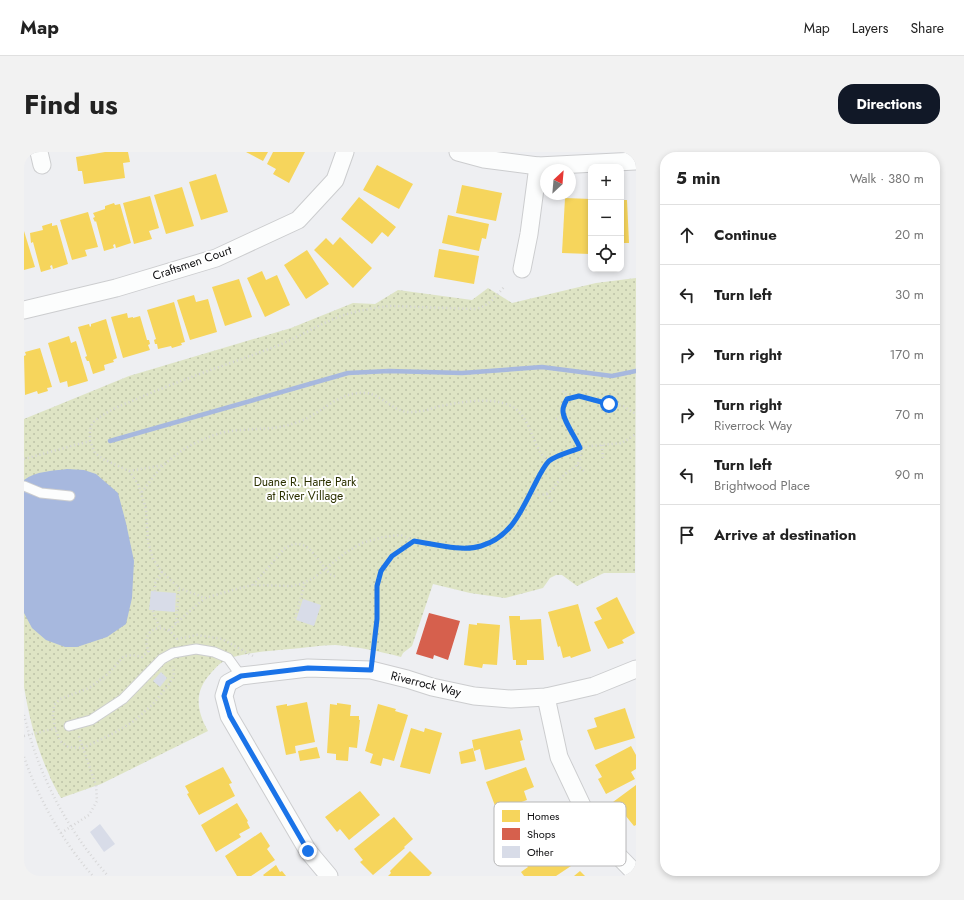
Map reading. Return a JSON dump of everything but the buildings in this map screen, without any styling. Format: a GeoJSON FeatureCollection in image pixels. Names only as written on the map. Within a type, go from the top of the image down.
{"type":"FeatureCollection","features":[{"type":"Feature","properties":{"kind":"street","name":"Craftsmen Court"},"geometry":{"type":"LineString","coordinates":[[24,310],[116,288],[216,258],[298,220],[335,180],[346,152]]}},
{"type":"Feature","properties":{"kind":"street"},"geometry":{"type":"LineString","coordinates":[[458,152],[484,159],[538,166],[636,161]]}},
{"type":"Feature","properties":{"kind":"street"},"geometry":{"type":"LineString","coordinates":[[522,269],[529,234],[538,166]]}},
{"type":"Feature","properties":{"kind":"street","name":"Riverrock Way"},"geometry":{"type":"LineString","coordinates":[[241,676],[308,668],[371,670],[432,687],[474,696],[511,699],[546,697],[594,686],[636,669]]}},
{"type":"Feature","properties":{"kind":"street"},"geometry":{"type":"LineString","coordinates":[[241,676],[228,683],[224,696],[230,716],[308,851],[329,876]]}},
{"type":"Feature","properties":{"kind":"street"},"geometry":{"type":"LineString","coordinates":[[546,697],[558,757],[580,802]]}},
{"type":"Feature","properties":{"kind":"street"},"geometry":{"type":"LineString","coordinates":[[626,864],[636,874]]}},
{"type":"Feature","properties":{"kind":"lane"},"geometry":{"type":"LineString","coordinates":[[24,486],[41,493],[70,496]]}},
{"type":"Feature","properties":{"kind":"lane"},"geometry":{"type":"LineString","coordinates":[[69,726],[91,720],[123,699],[162,658],[173,653],[196,649],[214,652],[228,658],[241,676]]}},
{"type":"Feature","properties":{"kind":"path"},"geometry":{"type":"LineString","coordinates":[[205,598],[179,588],[162,572],[153,559],[148,542],[146,508],[142,492],[129,471],[103,459],[95,453],[90,440],[90,432],[91,425],[96,419],[122,405],[162,388],[277,346],[347,314],[377,307],[391,306],[476,309],[484,307],[490,303],[504,287]]}},
{"type":"Feature","properties":{"kind":"path"},"geometry":{"type":"LineString","coordinates":[[563,391],[569,398]]}},
{"type":"Feature","properties":{"kind":"path"},"geometry":{"type":"LineString","coordinates":[[142,492],[165,464],[186,449],[207,438],[225,432],[271,429],[288,426],[304,420],[337,399],[353,393],[366,393],[380,397],[391,406],[404,412],[423,411],[440,406],[482,401],[500,403],[513,407],[526,420],[539,450],[548,462]]}},
{"type":"Feature","properties":{"kind":"path"},"geometry":{"type":"LineString","coordinates":[[531,492],[541,495],[547,494],[562,477],[577,465],[580,459],[580,448],[562,409],[569,398],[579,396],[623,406],[636,414]]}},
{"type":"Feature","properties":{"kind":"path"},"geometry":{"type":"LineString","coordinates":[[608,413],[609,404]]}},
{"type":"Feature","properties":{"kind":"path"},"geometry":{"type":"LineString","coordinates":[[556,419],[564,416]]}},
{"type":"Feature","properties":{"kind":"path"},"geometry":{"type":"LineString","coordinates":[[170,630],[205,598],[253,585],[292,586],[305,583],[314,578],[345,553],[362,543],[383,537],[401,535],[414,541],[462,548],[480,547],[502,537],[518,519],[538,477],[548,462],[560,455],[580,448],[622,443],[636,434]]}},
{"type":"Feature","properties":{"kind":"path"},"geometry":{"type":"LineString","coordinates":[[24,459],[90,440]]}},
{"type":"Feature","properties":{"kind":"path"},"geometry":{"type":"LineString","coordinates":[[602,445],[603,458]]}},
{"type":"Feature","properties":{"kind":"path"},"geometry":{"type":"LineString","coordinates":[[129,471],[165,464]]}},
{"type":"Feature","properties":{"kind":"path"},"geometry":{"type":"LineString","coordinates":[[577,465],[585,472]]}},
{"type":"Feature","properties":{"kind":"path"},"geometry":{"type":"LineString","coordinates":[[547,494],[553,503]]}},
{"type":"Feature","properties":{"kind":"path"},"geometry":{"type":"LineString","coordinates":[[371,670],[377,619],[377,586],[381,571],[392,556],[414,541]]}},
{"type":"Feature","properties":{"kind":"path"},"geometry":{"type":"LineString","coordinates":[[253,585],[284,549],[289,545],[299,544],[309,548],[326,568],[327,572],[336,577]]}},
{"type":"Feature","properties":{"kind":"path"},"geometry":{"type":"LineString","coordinates":[[155,591],[157,579],[162,572]]}},
{"type":"Feature","properties":{"kind":"path"},"geometry":{"type":"LineString","coordinates":[[295,618],[305,583]]}},
{"type":"Feature","properties":{"kind":"path"},"geometry":{"type":"LineString","coordinates":[[176,623],[179,588]]}},
{"type":"Feature","properties":{"kind":"path"},"geometry":{"type":"LineString","coordinates":[[153,610],[160,627]]}},
{"type":"Feature","properties":{"kind":"path"},"geometry":{"type":"LineString","coordinates":[[150,654],[145,645],[147,636],[152,631],[160,627],[170,630],[177,639]]}},
{"type":"Feature","properties":{"kind":"path"},"geometry":{"type":"LineString","coordinates":[[24,715],[29,735],[43,775],[55,802],[93,859],[108,876]]}},
{"type":"Feature","properties":{"kind":"path"},"geometry":{"type":"LineString","coordinates":[[24,736],[69,726],[77,732],[96,785],[97,801],[89,815],[61,834]]}},
{"type":"Feature","properties":{"kind":"path"},"geometry":{"type":"LineString","coordinates":[[24,757],[37,789],[61,834],[93,876]]}},
{"type":"Feature","properties":{"kind":"green space","name":"Duane R. Harte Park at River Village"},"geometry":{"type":"Polygon","coordinates":[[[636,278],[635,573],[604,573],[577,586],[562,575],[556,575],[550,578],[543,588],[505,598],[470,593],[433,584],[412,646],[403,653],[401,657],[335,645],[260,652],[230,658],[220,664],[211,673],[205,680],[199,694],[199,708],[208,731],[101,784],[61,798],[51,779],[36,741],[24,687],[24,419],[129,376],[291,328],[353,303],[375,304],[398,290],[472,300],[488,288],[512,303],[596,283],[636,278]]]}},
{"type":"Feature","properties":{"kind":"water"},"geometry":{"type":"Polygon","coordinates":[[[67,469],[84,470],[96,474],[118,493],[134,561],[132,598],[126,624],[107,637],[77,647],[65,647],[46,640],[32,628],[24,613],[24,480],[39,473],[67,469]]]}},
{"type":"Feature","properties":{"kind":"waterway"},"geometry":{"type":"LineString","coordinates":[[110,441],[348,373],[389,371],[462,373],[542,367],[612,376],[636,371]]}},
{"type":"Feature","properties":{"kind":"route"},"geometry":{"type":"LineString","coordinates":[[308,851],[230,716],[224,696],[228,683],[241,676],[308,668],[371,670],[377,619],[377,586],[381,571],[392,556],[414,541],[462,548],[480,547],[502,537],[518,519],[538,477],[548,462],[560,455],[580,448],[563,415],[562,409],[567,399],[573,396],[579,396],[609,404]]}}]}
